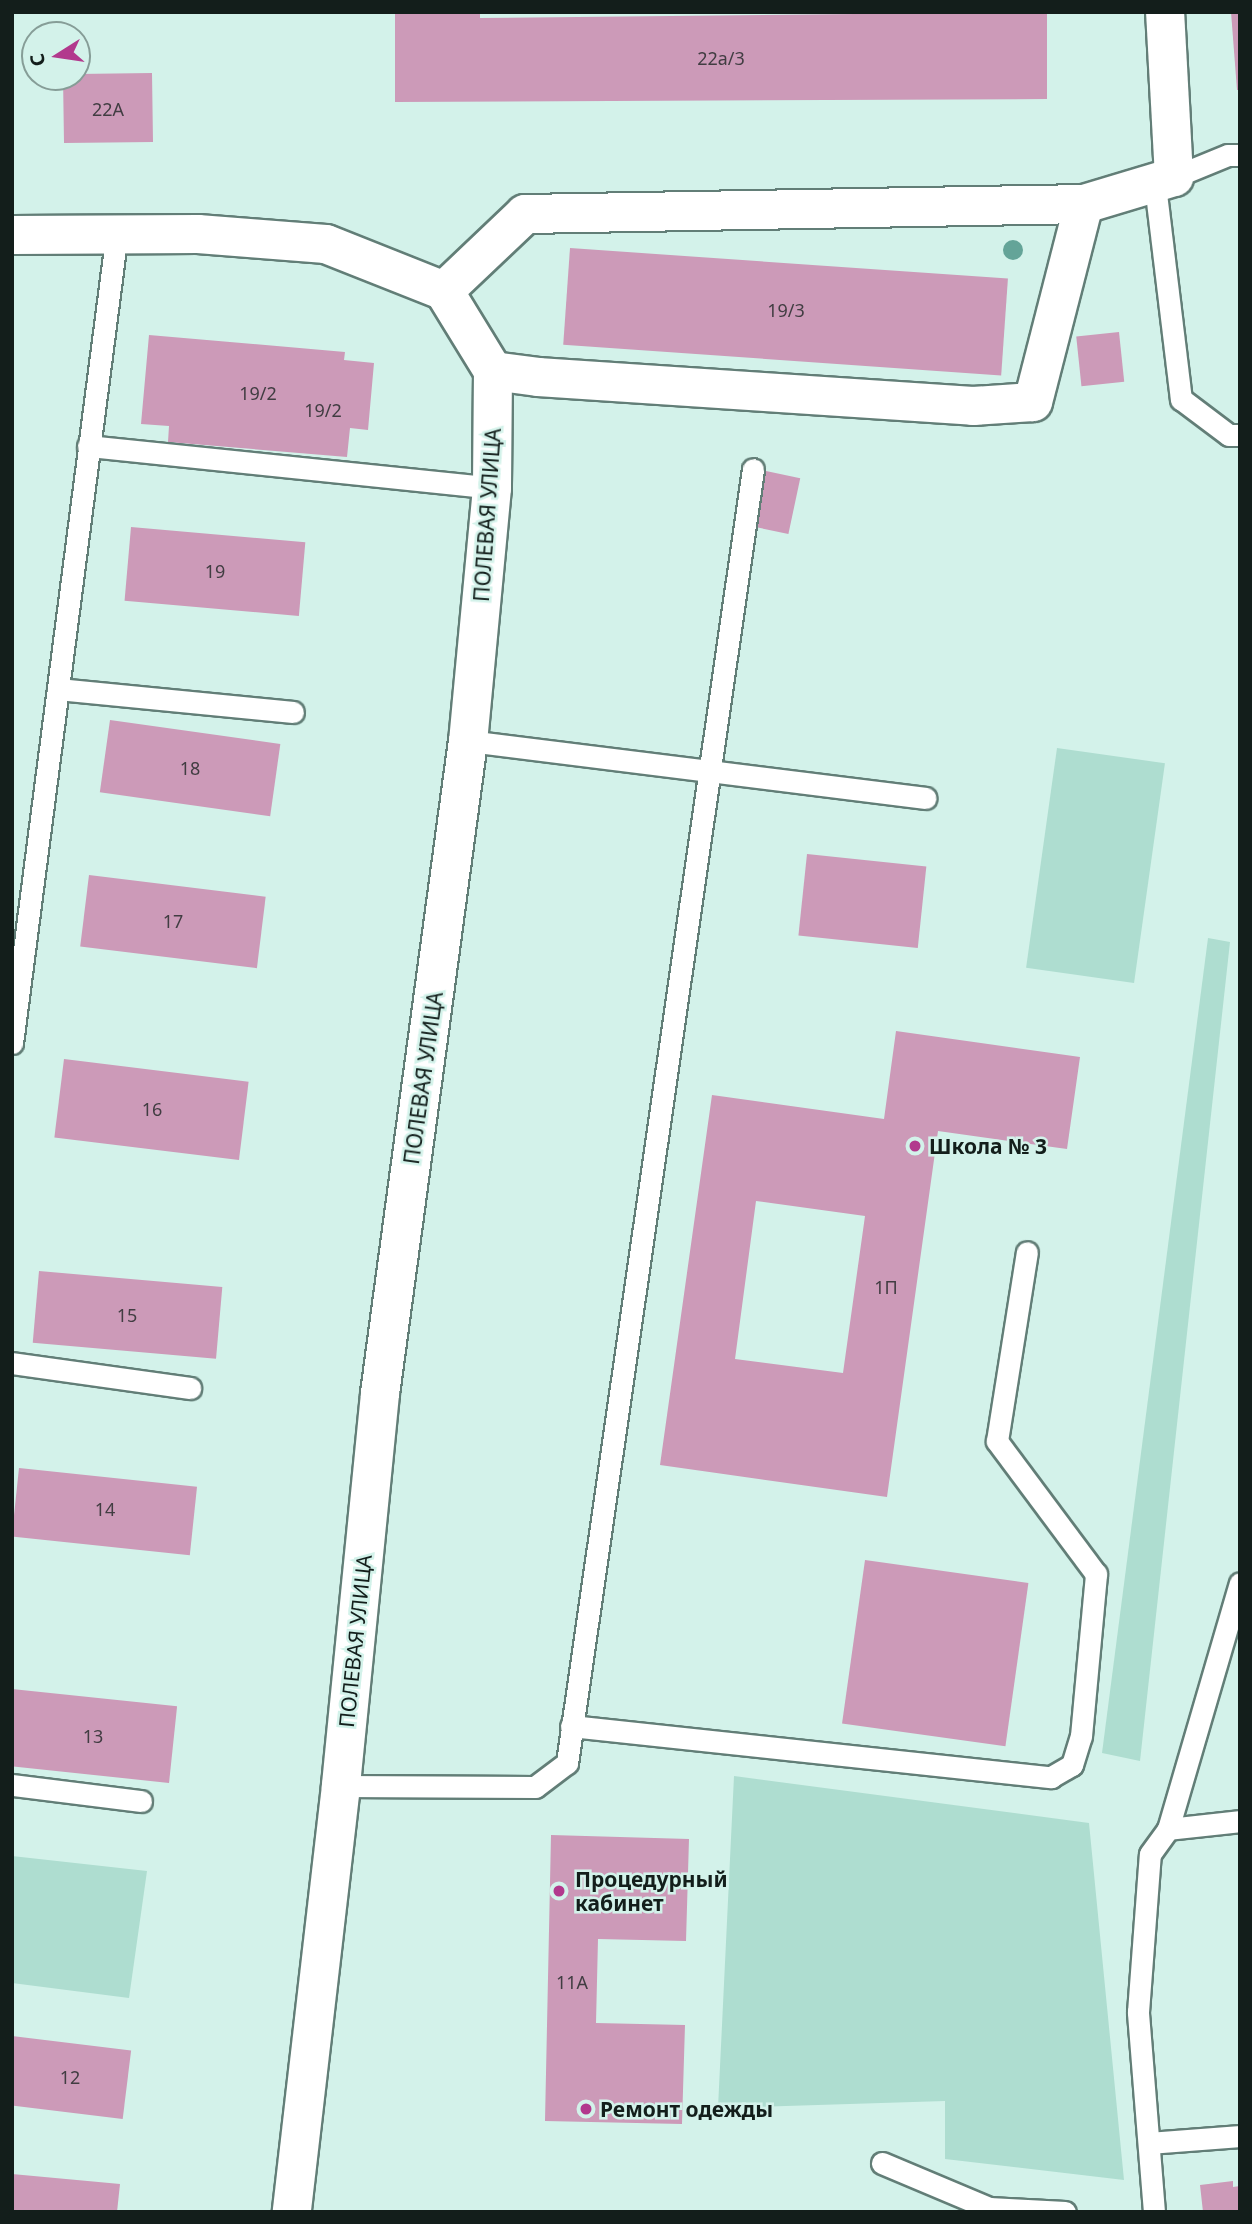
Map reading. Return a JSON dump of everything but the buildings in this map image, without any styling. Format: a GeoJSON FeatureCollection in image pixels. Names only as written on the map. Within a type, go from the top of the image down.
{"type":"FeatureCollection","features":[{"type":"Feature","properties":{"kind":"street"},"geometry":{"type":"LineString","coordinates":[[444,291],[525,214],[1084,204],[1164,181],[1165,12]]}},
{"type":"Feature","properties":{"kind":"street"},"geometry":{"type":"LineString","coordinates":[[12,235],[117,232],[198,234],[326,244],[444,291],[494,371],[538,377],[973,406],[1033,402],[1084,204]]}},
{"type":"Feature","properties":{"kind":"street","name":"ПОЛЕВАЯ УЛИЦА"},"geometry":{"type":"LineString","coordinates":[[292,2212],[341,1786],[380,1394],[468,741],[492,488],[494,371]]}},
{"type":"Feature","properties":{"kind":"lane"},"geometry":{"type":"LineString","coordinates":[[1240,155],[1228,155],[1164,181],[1181,399],[1229,435],[1240,435]]}},
{"type":"Feature","properties":{"kind":"lane"},"geometry":{"type":"LineString","coordinates":[[12,1043],[117,232]]}},
{"type":"Feature","properties":{"kind":"lane"},"geometry":{"type":"LineString","coordinates":[[88,446],[492,488]]}},
{"type":"Feature","properties":{"kind":"lane"},"geometry":{"type":"LineString","coordinates":[[341,1786],[536,1787],[567,1763],[753,469]]}},
{"type":"Feature","properties":{"kind":"lane"},"geometry":{"type":"LineString","coordinates":[[58,689],[293,712]]}},
{"type":"Feature","properties":{"kind":"lane"},"geometry":{"type":"LineString","coordinates":[[468,741],[925,798]]}},
{"type":"Feature","properties":{"kind":"lane"},"geometry":{"type":"LineString","coordinates":[[571,1726],[1051,1777],[1072,1765],[1081,1735],[1096,1574],[997,1441],[1027,1252]]}},
{"type":"Feature","properties":{"kind":"lane"},"geometry":{"type":"LineString","coordinates":[[12,1363],[190,1388]]}},
{"type":"Feature","properties":{"kind":"lane"},"geometry":{"type":"LineString","coordinates":[[1154,2212],[1138,2012],[1150,1854],[1168,1829],[1240,1583]]}},
{"type":"Feature","properties":{"kind":"lane"},"geometry":{"type":"LineString","coordinates":[[12,1785],[141,1801]]}},
{"type":"Feature","properties":{"kind":"lane"},"geometry":{"type":"LineString","coordinates":[[1168,1829],[1240,1821]]}},
{"type":"Feature","properties":{"kind":"lane"},"geometry":{"type":"LineString","coordinates":[[1149,2143],[1240,2136]]}},
{"type":"Feature","properties":{"kind":"lane"},"geometry":{"type":"LineString","coordinates":[[882,2163],[989,2208],[1065,2212]]}},
{"type":"Feature","properties":{"kind":"green space"},"geometry":{"type":"Polygon","coordinates":[[[1057,748],[1165,763],[1134,983],[1026,968],[1057,748]]]}},
{"type":"Feature","properties":{"kind":"green space"},"geometry":{"type":"Polygon","coordinates":[[[1208,938],[1230,942],[1140,1761],[1102,1753],[1208,938]]]}},
{"type":"Feature","properties":{"kind":"green space"},"geometry":{"type":"Polygon","coordinates":[[[734,1776],[1089,1823],[1124,2180],[945,2159],[945,2101],[718,2108],[734,1776]]]}},
{"type":"Feature","properties":{"kind":"green space"},"geometry":{"type":"Polygon","coordinates":[[[12,1856],[147,1871],[129,1998],[12,1983],[12,1856]]]}},
{"type":"Feature","properties":{"kind":"place","name":"Школа № 3"},"geometry":{"type":"Point","coordinates":[915,1146]}},
{"type":"Feature","properties":{"kind":"place","name":"Процедурный кабинет"},"geometry":{"type":"Point","coordinates":[559,1891]}},
{"type":"Feature","properties":{"kind":"place","name":"Ремонт одежды"},"geometry":{"type":"Point","coordinates":[586,2109]}}]}
